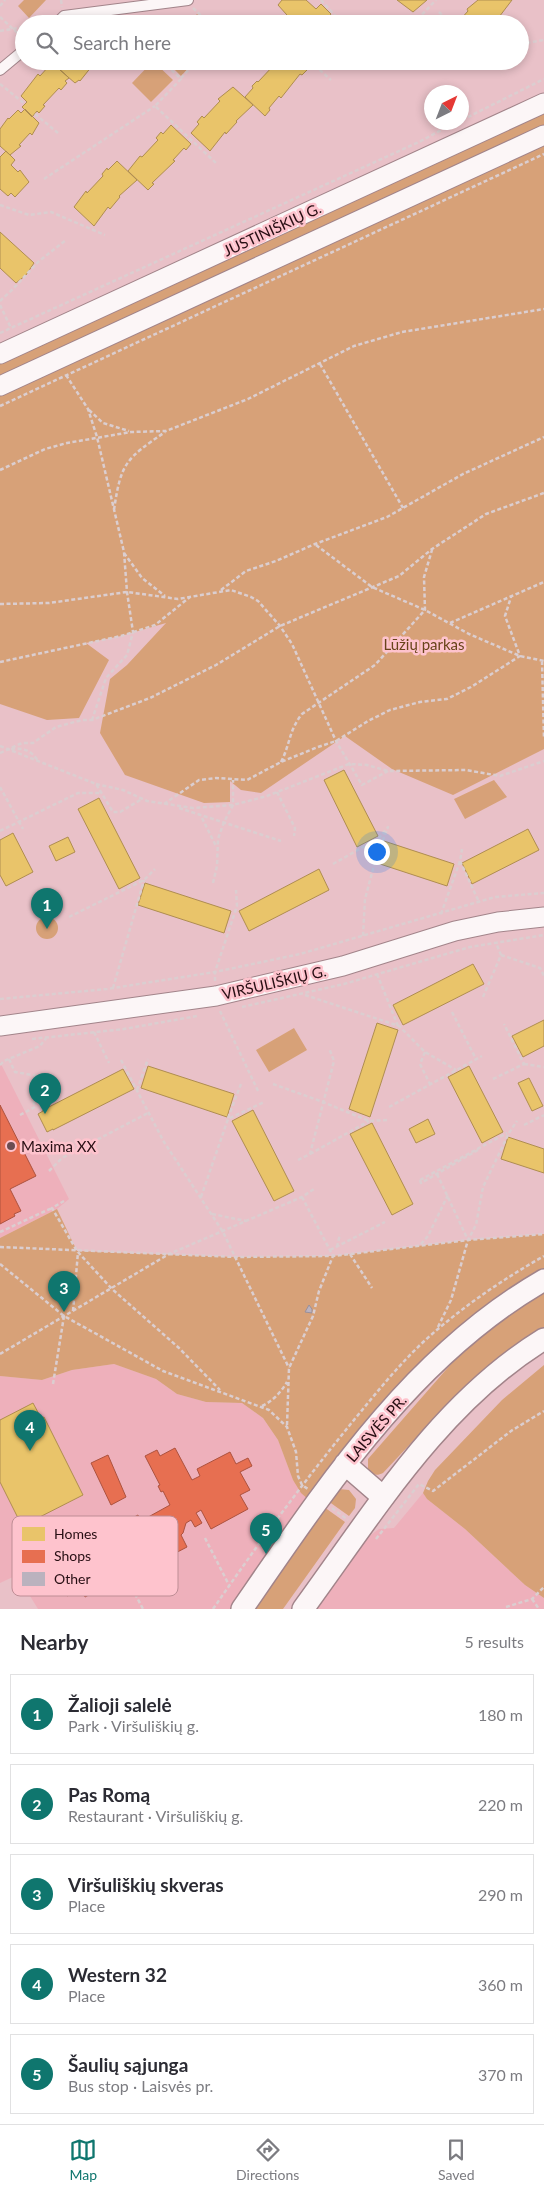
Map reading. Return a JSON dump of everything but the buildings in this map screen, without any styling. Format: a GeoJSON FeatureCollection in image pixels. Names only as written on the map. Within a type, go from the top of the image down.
{"type":"FeatureCollection","features":[{"type":"Feature","properties":{"kind":"main road","name":"JUSTINIŠKIŲ G."},"geometry":{"type":"LineString","coordinates":[[0,354],[544,103]]}},
{"type":"Feature","properties":{"kind":"main road","name":"JUSTINIŠKIŲ G."},"geometry":{"type":"LineString","coordinates":[[0,386],[544,135]]}},
{"type":"Feature","properties":{"kind":"main road","name":"VIRŠULIŠKIŲ G."},"geometry":{"type":"LineString","coordinates":[[0,1026],[216,996],[343,966],[455,931],[498,922],[544,917]]}},
{"type":"Feature","properties":{"kind":"main road","name":"LAISVĖS PR."},"geometry":{"type":"LineString","coordinates":[[242,1609],[319,1497],[401,1397],[447,1351],[484,1319],[544,1280]]}},
{"type":"Feature","properties":{"kind":"main road"},"geometry":{"type":"LineString","coordinates":[[303,1609],[383,1497],[463,1402],[491,1376],[544,1339]]}},
{"type":"Feature","properties":{"kind":"main road"},"geometry":{"type":"LineString","coordinates":[[345,1464],[383,1497]]}},
{"type":"Feature","properties":{"kind":"street"},"geometry":{"type":"LineString","coordinates":[[72,15],[188,1]]}},
{"type":"Feature","properties":{"kind":"street"},"geometry":{"type":"LineString","coordinates":[[0,70],[15,58]]}},
{"type":"Feature","properties":{"kind":"path"},"geometry":{"type":"LineString","coordinates":[[0,6],[5,0]]}},
{"type":"Feature","properties":{"kind":"path"},"geometry":{"type":"LineString","coordinates":[[321,0],[334,15]]}},
{"type":"Feature","properties":{"kind":"path"},"geometry":{"type":"LineString","coordinates":[[422,15],[436,0]]}},
{"type":"Feature","properties":{"kind":"path"},"geometry":{"type":"LineString","coordinates":[[188,1],[201,15]]}},
{"type":"Feature","properties":{"kind":"path"},"geometry":{"type":"LineString","coordinates":[[439,12],[442,15]]}},
{"type":"Feature","properties":{"kind":"path"},"geometry":{"type":"LineString","coordinates":[[0,17],[14,29]]}},
{"type":"Feature","properties":{"kind":"path"},"geometry":{"type":"LineString","coordinates":[[0,31],[14,29]]}},
{"type":"Feature","properties":{"kind":"path"},"geometry":{"type":"LineString","coordinates":[[529,42],[544,40]]}},
{"type":"Feature","properties":{"kind":"path"},"geometry":{"type":"LineString","coordinates":[[172,70],[181,79]]}},
{"type":"Feature","properties":{"kind":"path"},"geometry":{"type":"LineString","coordinates":[[44,179],[155,106],[189,70]]}},
{"type":"Feature","properties":{"kind":"path"},"geometry":{"type":"LineString","coordinates":[[320,70],[331,80]]}},
{"type":"Feature","properties":{"kind":"path"},"geometry":{"type":"LineString","coordinates":[[469,116],[544,79]]}},
{"type":"Feature","properties":{"kind":"path"},"geometry":{"type":"LineString","coordinates":[[0,84],[25,104]]}},
{"type":"Feature","properties":{"kind":"path"},"geometry":{"type":"LineString","coordinates":[[155,106],[216,163]]}},
{"type":"Feature","properties":{"kind":"path"},"geometry":{"type":"LineString","coordinates":[[35,114],[58,133]]}},
{"type":"Feature","properties":{"kind":"path"},"geometry":{"type":"LineString","coordinates":[[0,333],[421,141],[441,130]]}},
{"type":"Feature","properties":{"kind":"path"},"geometry":{"type":"LineString","coordinates":[[0,406],[544,154]]}},
{"type":"Feature","properties":{"kind":"path"},"geometry":{"type":"LineString","coordinates":[[0,205],[29,215],[51,212],[105,235]]}},
{"type":"Feature","properties":{"kind":"path"},"geometry":{"type":"LineString","coordinates":[[11,328],[0,303],[38,262],[66,240]]}},
{"type":"Feature","properties":{"kind":"path"},"geometry":{"type":"LineString","coordinates":[[113,512],[122,469],[135,452],[166,431],[248,399],[354,346],[402,332],[544,309]]}},
{"type":"Feature","properties":{"kind":"path"},"geometry":{"type":"LineString","coordinates":[[320,364],[403,508]]}},
{"type":"Feature","properties":{"kind":"path"},"geometry":{"type":"LineString","coordinates":[[66,376],[88,409],[103,423],[131,432]]}},
{"type":"Feature","properties":{"kind":"path"},"geometry":{"type":"LineString","coordinates":[[88,409],[97,437],[113,512],[124,552],[133,632],[127,655],[106,678],[92,720]]}},
{"type":"Feature","properties":{"kind":"path"},"geometry":{"type":"LineString","coordinates":[[0,470],[45,449],[97,437],[131,432],[166,431]]}},
{"type":"Feature","properties":{"kind":"path"},"geometry":{"type":"LineString","coordinates":[[220,591],[246,571],[387,517],[463,474],[544,437]]}},
{"type":"Feature","properties":{"kind":"path"},"geometry":{"type":"LineString","coordinates":[[0,753],[22,743],[33,743],[56,727],[82,720],[92,720],[150,698],[216,665],[280,626],[399,576],[432,549],[486,514],[544,493]]}},
{"type":"Feature","properties":{"kind":"path"},"geometry":{"type":"LineString","coordinates":[[315,544],[372,587],[425,610],[469,634],[520,656],[543,660],[544,739]]}},
{"type":"Feature","properties":{"kind":"path"},"geometry":{"type":"LineString","coordinates":[[281,762],[287,751],[293,726],[302,714],[318,701],[375,665],[425,610],[424,577],[432,549]]}},
{"type":"Feature","properties":{"kind":"path"},"geometry":{"type":"LineString","coordinates":[[124,552],[142,578],[167,597]]}},
{"type":"Feature","properties":{"kind":"path"},"geometry":{"type":"LineString","coordinates":[[450,623],[544,582]]}},
{"type":"Feature","properties":{"kind":"path"},"geometry":{"type":"LineString","coordinates":[[0,604],[49,603],[127,592],[178,598],[231,590],[258,601],[280,626],[292,644],[336,741],[362,785],[388,770]]}},
{"type":"Feature","properties":{"kind":"path"},"geometry":{"type":"LineString","coordinates":[[0,662],[133,632],[155,625],[191,596]]}},
{"type":"Feature","properties":{"kind":"path"},"geometry":{"type":"LineString","coordinates":[[511,598],[505,616],[520,656]]}},
{"type":"Feature","properties":{"kind":"path"},"geometry":{"type":"LineString","coordinates":[[163,805],[199,780],[216,778],[247,780],[281,762],[318,746],[336,741],[368,720],[390,710],[420,702],[447,699],[471,688],[520,656]]}},
{"type":"Feature","properties":{"kind":"path"},"geometry":{"type":"LineString","coordinates":[[0,746],[96,784],[123,790],[142,799],[163,805],[193,808],[233,805],[278,792],[349,764],[367,765],[388,770],[437,772],[466,770],[500,776],[544,762]]}},
{"type":"Feature","properties":{"kind":"path"},"geometry":{"type":"LineString","coordinates":[[7,749],[22,749],[30,752],[38,761]]}},
{"type":"Feature","properties":{"kind":"path"},"geometry":{"type":"LineString","coordinates":[[216,848],[224,822],[233,805],[233,780]]}},
{"type":"Feature","properties":{"kind":"path"},"geometry":{"type":"LineString","coordinates":[[96,784],[113,812],[120,812],[142,799]]}},
{"type":"Feature","properties":{"kind":"path"},"geometry":{"type":"LineString","coordinates":[[0,787],[23,829]]}},
{"type":"Feature","properties":{"kind":"path"},"geometry":{"type":"LineString","coordinates":[[278,792],[295,828],[294,836]]}},
{"type":"Feature","properties":{"kind":"path"},"geometry":{"type":"LineString","coordinates":[[0,831],[78,793],[102,793]]}},
{"type":"Feature","properties":{"kind":"path"},"geometry":{"type":"LineString","coordinates":[[173,806],[281,841]]}},
{"type":"Feature","properties":{"kind":"path"},"geometry":{"type":"LineString","coordinates":[[200,815],[216,848],[217,866],[213,883]]}},
{"type":"Feature","properties":{"kind":"path"},"geometry":{"type":"LineString","coordinates":[[333,864],[378,838],[388,827],[376,858],[365,899],[363,936]]}},
{"type":"Feature","properties":{"kind":"path"},"geometry":{"type":"LineString","coordinates":[[441,914],[460,861],[462,849]]}},
{"type":"Feature","properties":{"kind":"path"},"geometry":{"type":"LineString","coordinates":[[460,861],[479,902]]}},
{"type":"Feature","properties":{"kind":"path"},"geometry":{"type":"LineString","coordinates":[[69,917],[144,880],[155,868]]}},
{"type":"Feature","properties":{"kind":"path"},"geometry":{"type":"LineString","coordinates":[[113,988],[144,880]]}},
{"type":"Feature","properties":{"kind":"path"},"geometry":{"type":"LineString","coordinates":[[215,972],[237,906],[236,890]]}},
{"type":"Feature","properties":{"kind":"path"},"geometry":{"type":"LineString","coordinates":[[0,999],[113,988],[215,972],[300,954],[495,897],[544,893]]}},
{"type":"Feature","properties":{"kind":"path"},"geometry":{"type":"LineString","coordinates":[[483,997],[501,955],[496,942]]}},
{"type":"Feature","properties":{"kind":"path"},"geometry":{"type":"LineString","coordinates":[[501,955],[540,968],[544,976]]}},
{"type":"Feature","properties":{"kind":"path"},"geometry":{"type":"LineString","coordinates":[[377,974],[398,1026],[425,1052],[456,1070]]}},
{"type":"Feature","properties":{"kind":"path"},"geometry":{"type":"LineString","coordinates":[[304,995],[398,1026]]}},
{"type":"Feature","properties":{"kind":"path"},"geometry":{"type":"LineString","coordinates":[[220,1012],[259,1093]]}},
{"type":"Feature","properties":{"kind":"path"},"geometry":{"type":"LineString","coordinates":[[452,1012],[476,1059]]}},
{"type":"Feature","properties":{"kind":"path"},"geometry":{"type":"LineString","coordinates":[[504,1024],[524,1064]]}},
{"type":"Feature","properties":{"kind":"path"},"geometry":{"type":"LineString","coordinates":[[94,1032],[109,1063]]}},
{"type":"Feature","properties":{"kind":"path"},"geometry":{"type":"LineString","coordinates":[[0,1065],[4,1061],[40,1046],[47,1037]]}},
{"type":"Feature","properties":{"kind":"path"},"geometry":{"type":"LineString","coordinates":[[310,1154],[334,1061],[329,1048]]}},
{"type":"Feature","properties":{"kind":"path"},"geometry":{"type":"LineString","coordinates":[[425,1052],[420,1064],[430,1084]]}},
{"type":"Feature","properties":{"kind":"path"},"geometry":{"type":"LineString","coordinates":[[389,1107],[482,1056]]}},
{"type":"Feature","properties":{"kind":"path"},"geometry":{"type":"LineString","coordinates":[[9,1059],[16,1072],[55,1079]]}},
{"type":"Feature","properties":{"kind":"path"},"geometry":{"type":"LineString","coordinates":[[137,1090],[148,1059]]}},
{"type":"Feature","properties":{"kind":"path"},"geometry":{"type":"LineString","coordinates":[[121,1060],[164,1142],[202,1197],[223,1232],[289,1368]]}},
{"type":"Feature","properties":{"kind":"path"},"geometry":{"type":"LineString","coordinates":[[493,1080],[524,1064],[544,1066]]}},
{"type":"Feature","properties":{"kind":"path"},"geometry":{"type":"LineString","coordinates":[[20,1115],[35,1107],[32,1099],[36,1076]]}},
{"type":"Feature","properties":{"kind":"path"},"geometry":{"type":"LineString","coordinates":[[202,1197],[228,1119],[242,1084]]}},
{"type":"Feature","properties":{"kind":"path"},"geometry":{"type":"LineString","coordinates":[[273,1084],[369,1121],[389,1120]]}},
{"type":"Feature","properties":{"kind":"path"},"geometry":{"type":"LineString","coordinates":[[228,1119],[264,1102]]}},
{"type":"Feature","properties":{"kind":"path"},"geometry":{"type":"LineString","coordinates":[[49,1171],[62,1158],[149,1112]]}},
{"type":"Feature","properties":{"kind":"path"},"geometry":{"type":"LineString","coordinates":[[524,1125],[544,1115]]}},
{"type":"Feature","properties":{"kind":"path"},"geometry":{"type":"LineString","coordinates":[[298,1160],[369,1121]]}},
{"type":"Feature","properties":{"kind":"path"},"geometry":{"type":"LineString","coordinates":[[438,1328],[451,1300],[468,1240],[476,1226],[483,1186],[509,1133],[517,1122]]}},
{"type":"Feature","properties":{"kind":"path"},"geometry":{"type":"LineString","coordinates":[[481,1148],[421,1183],[420,1180],[509,1133]]}},
{"type":"Feature","properties":{"kind":"path"},"geometry":{"type":"LineString","coordinates":[[437,1174],[468,1240]]}},
{"type":"Feature","properties":{"kind":"path"},"geometry":{"type":"LineString","coordinates":[[0,1354],[169,1254],[302,1197],[314,1189]]}},
{"type":"Feature","properties":{"kind":"path"},"geometry":{"type":"LineString","coordinates":[[420,1246],[428,1236],[448,1195]]}},
{"type":"Feature","properties":{"kind":"path"},"geometry":{"type":"LineString","coordinates":[[302,1197],[333,1256],[313,1316],[289,1368],[287,1382],[287,1427],[296,1452],[298,1476],[302,1485]]}},
{"type":"Feature","properties":{"kind":"path"},"geometry":{"type":"LineString","coordinates":[[0,1232],[64,1201]]}},
{"type":"Feature","properties":{"kind":"path"},"geometry":{"type":"LineString","coordinates":[[52,1208],[77,1252],[112,1289],[179,1348],[221,1391]]}},
{"type":"Feature","properties":{"kind":"path"},"geometry":{"type":"LineString","coordinates":[[212,1214],[246,1221]]}},
{"type":"Feature","properties":{"kind":"path"},"geometry":{"type":"LineString","coordinates":[[330,1250],[385,1222]]}},
{"type":"Feature","properties":{"kind":"path"},"geometry":{"type":"LineString","coordinates":[[337,1247],[340,1234]]}},
{"type":"Feature","properties":{"kind":"path"},"geometry":{"type":"LineString","coordinates":[[0,1247],[77,1252],[236,1257],[333,1256],[468,1240],[544,1234]]}},
{"type":"Feature","properties":{"kind":"path"},"geometry":{"type":"LineString","coordinates":[[73,1311],[77,1252]]}},
{"type":"Feature","properties":{"kind":"path"},"geometry":{"type":"LineString","coordinates":[[349,1254],[372,1288]]}},
{"type":"Feature","properties":{"kind":"path"},"geometry":{"type":"LineString","coordinates":[[0,1264],[64,1316],[163,1371],[261,1406],[269,1410],[287,1427]]}},
{"type":"Feature","properties":{"kind":"path"},"geometry":{"type":"LineString","coordinates":[[53,1384],[64,1316]]}},
{"type":"Feature","properties":{"kind":"path"},"geometry":{"type":"LineString","coordinates":[[261,1406],[274,1398],[287,1382]]}},
{"type":"Feature","properties":{"kind":"path"},"geometry":{"type":"LineString","coordinates":[[419,1484],[433,1491],[512,1431],[544,1411]]}},
{"type":"Feature","properties":{"kind":"path"},"geometry":{"type":"LineString","coordinates":[[204,1538],[229,1586]]}},
{"type":"Feature","properties":{"kind":"path"},"geometry":{"type":"LineString","coordinates":[[506,1607],[532,1599],[544,1587]]}},
{"type":"Feature","properties":{"kind":"path"},"geometry":{"type":"LineString","coordinates":[[136,1596],[143,1609]]}},
{"type":"Feature","properties":{"kind":"path"},"geometry":{"type":"LineString","coordinates":[[532,1599],[539,1609]]}},
{"type":"Feature","properties":{"kind":"shaded area"},"geometry":{"type":"Polygon","coordinates":[[[0,1062],[69,1199],[57,1209],[0,1238],[0,1062]]]}},
{"type":"Feature","properties":{"kind":"shaded area"},"geometry":{"type":"Polygon","coordinates":[[[114,1364],[156,1379],[177,1394],[206,1402],[242,1403],[263,1418],[278,1440],[293,1480],[309,1500],[232,1609],[38,1609],[30,1596],[178,1596],[178,1516],[12,1516],[12,1577],[0,1583],[0,1376],[42,1380],[72,1370],[114,1364]]]}},
{"type":"Feature","properties":{"kind":"shaded area"},"geometry":{"type":"Polygon","coordinates":[[[423,1493],[427,1499],[465,1529],[525,1585],[544,1598],[544,1609],[316,1609],[368,1537],[379,1529],[394,1528],[423,1493]]]}},
{"type":"Feature","properties":{"kind":"green space"},"geometry":{"type":"Polygon","coordinates":[[[24,0],[46,0],[32,15],[26,15],[18,6],[24,0]]]}},
{"type":"Feature","properties":{"kind":"green space"},"geometry":{"type":"Polygon","coordinates":[[[144,70],[162,70],[173,80],[151,102],[132,83],[144,70]]]}},
{"type":"Feature","properties":{"kind":"green space"},"geometry":{"type":"Polygon","coordinates":[[[175,70],[187,70],[181,76],[175,70]]]}},
{"type":"Feature","properties":{"kind":"green space"},"geometry":{"type":"Polygon","coordinates":[[[544,113],[544,127],[0,378],[0,362],[544,113]]]}},
{"type":"Feature","properties":{"kind":"green space","name":"Lūžių parkas"},"geometry":{"type":"Polygon","coordinates":[[[544,143],[544,749],[453,795],[392,769],[345,736],[261,793],[241,790],[230,781],[230,802],[204,803],[125,775],[100,733],[110,679],[127,665],[166,623],[121,636],[86,643],[109,660],[79,718],[47,720],[0,704],[0,394],[544,143]]]}},
{"type":"Feature","properties":{"kind":"green space"},"geometry":{"type":"Polygon","coordinates":[[[494,780],[507,797],[465,819],[454,799],[494,780]]]}},
{"type":"Feature","properties":{"kind":"green space"},"geometry":{"type":"Polygon","coordinates":[[[47,917],[55,920],[58,928],[55,936],[47,939],[39,936],[36,928],[39,920],[47,917]]]}},
{"type":"Feature","properties":{"kind":"green space"},"geometry":{"type":"Polygon","coordinates":[[[294,1028],[307,1050],[269,1072],[256,1050],[294,1028]]]}},
{"type":"Feature","properties":{"kind":"green space"},"geometry":{"type":"Polygon","coordinates":[[[57,1209],[77,1251],[236,1257],[333,1256],[468,1240],[544,1234],[544,1270],[309,1500],[301,1493],[293,1480],[278,1440],[263,1418],[242,1403],[206,1402],[177,1394],[156,1379],[114,1364],[72,1370],[42,1380],[0,1376],[0,1238],[57,1209]]]}},
{"type":"Feature","properties":{"kind":"green space"},"geometry":{"type":"Polygon","coordinates":[[[544,1291],[544,1328],[459,1392],[383,1473],[375,1475],[368,1471],[368,1459],[465,1348],[496,1321],[544,1291]]]}},
{"type":"Feature","properties":{"kind":"green space"},"geometry":{"type":"Polygon","coordinates":[[[544,1365],[544,1598],[525,1585],[465,1529],[427,1499],[423,1493],[435,1470],[502,1400],[544,1365]]]}},
{"type":"Feature","properties":{"kind":"green space"},"geometry":{"type":"Polygon","coordinates":[[[339,1489],[349,1490],[356,1499],[355,1508],[349,1516],[328,1501],[339,1489]]]}},
{"type":"Feature","properties":{"kind":"green space"},"geometry":{"type":"Polygon","coordinates":[[[324,1507],[345,1522],[283,1609],[251,1609],[324,1507]]]}},
{"type":"Feature","properties":{"kind":"place","name":"Žalioji salelė"},"geometry":{"type":"Point","coordinates":[47,929]}},
{"type":"Feature","properties":{"kind":"place","name":"Pas Romą"},"geometry":{"type":"Point","coordinates":[45,1114]}},
{"type":"Feature","properties":{"kind":"place","name":"Maxima XX"},"geometry":{"type":"Point","coordinates":[11,1146]}},
{"type":"Feature","properties":{"kind":"place","name":"Viršuliškių skveras"},"geometry":{"type":"Point","coordinates":[64,1312]}},
{"type":"Feature","properties":{"kind":"place","name":"Western 32"},"geometry":{"type":"Point","coordinates":[30,1451]}},
{"type":"Feature","properties":{"kind":"place","name":"Šaulių sąjunga"},"geometry":{"type":"Point","coordinates":[266,1554]}}]}
